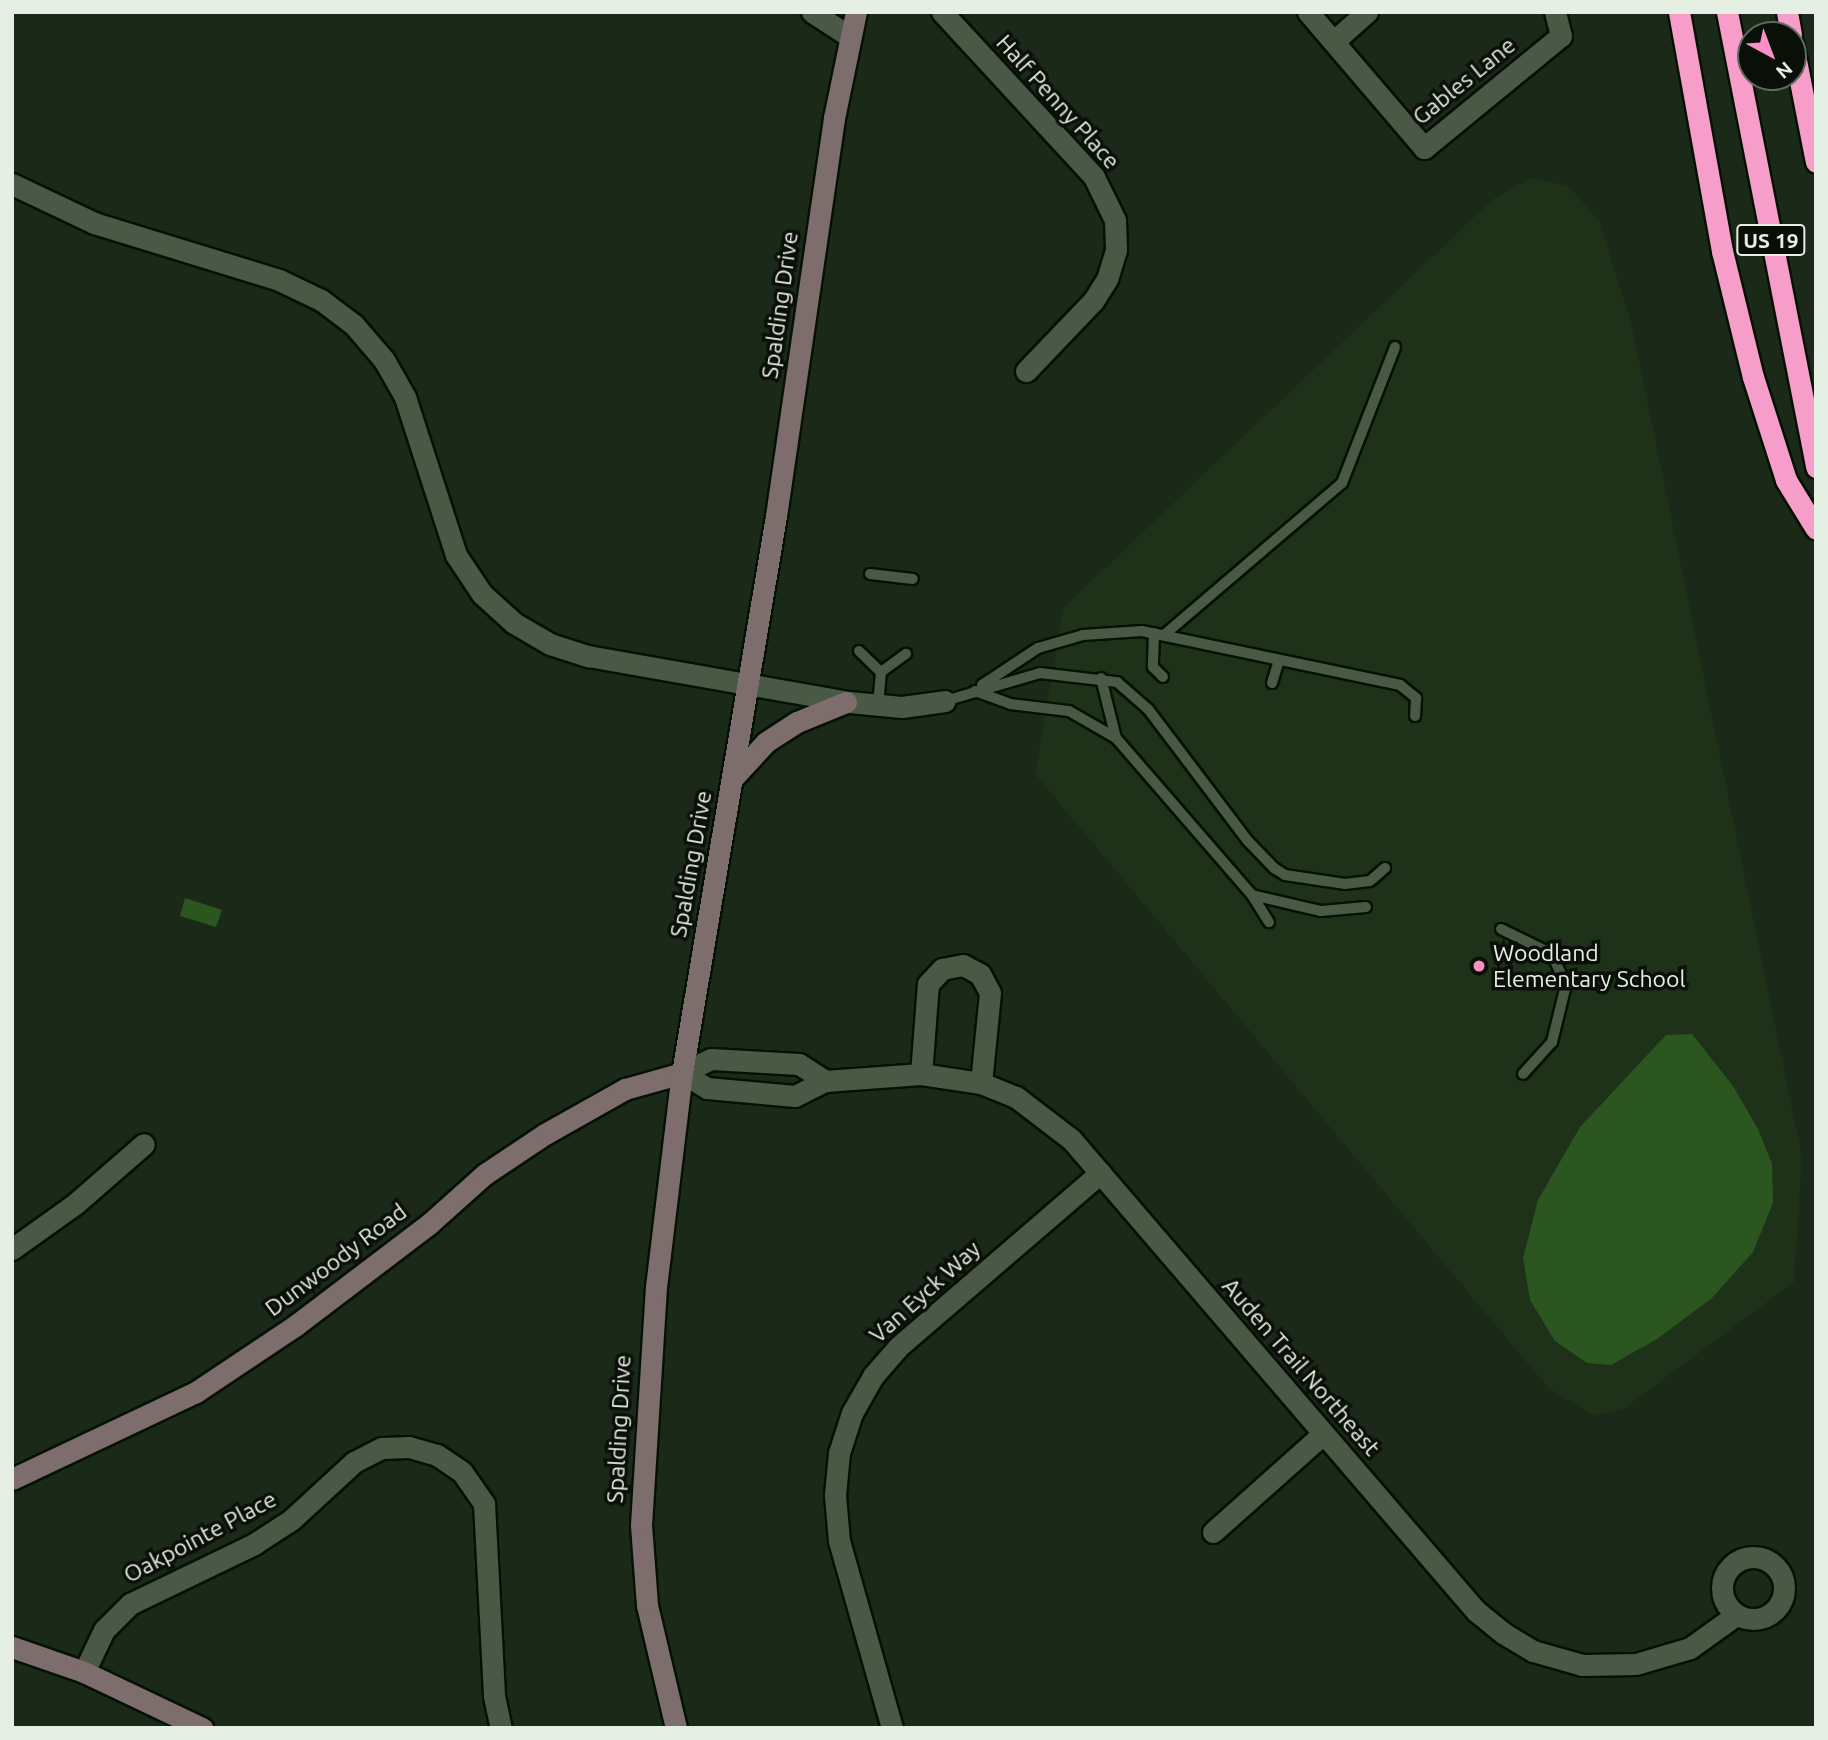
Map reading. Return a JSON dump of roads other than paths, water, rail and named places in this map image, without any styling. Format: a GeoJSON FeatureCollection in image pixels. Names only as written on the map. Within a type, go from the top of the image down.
{"type":"FeatureCollection","features":[{"type":"Feature","properties":{"kind":"highway"},"geometry":{"type":"LineString","coordinates":[[1679,12],[1722,251],[1753,377],[1786,480],[1816,529]]}},
{"type":"Feature","properties":{"kind":"highway","name":"US 19"},"geometry":{"type":"LineString","coordinates":[[1727,12],[1816,467]]}},
{"type":"Feature","properties":{"kind":"highway"},"geometry":{"type":"LineString","coordinates":[[1802,91],[1816,162]]}},
{"type":"Feature","properties":{"kind":"street"},"geometry":{"type":"LineString","coordinates":[[811,12],[849,36]]}},
{"type":"Feature","properties":{"kind":"street","name":"Spalding Drive"},"geometry":{"type":"LineString","coordinates":[[676,1728],[647,1605],[641,1471],[656,1287],[682,1073],[748,682],[849,36],[856,12]]}},
{"type":"Feature","properties":{"kind":"street","name":"Half Penny Place"},"geometry":{"type":"LineString","coordinates":[[942,12],[1094,177],[1115,220],[1116,250],[1107,279],[1093,301],[1026,371]]}},
{"type":"Feature","properties":{"kind":"street","name":"Gables Lane"},"geometry":{"type":"LineString","coordinates":[[1308,12],[1424,148],[1561,36],[1555,12]]}},
{"type":"Feature","properties":{"kind":"street"},"geometry":{"type":"LineString","coordinates":[[1334,41],[1367,12]]}},
{"type":"Feature","properties":{"kind":"street"},"geometry":{"type":"LineString","coordinates":[[12,184],[94,223],[279,280],[321,300],[354,325],[384,360],[405,397],[456,555],[482,594],[514,623],[550,644],[588,656],[748,682],[846,702],[878,706],[945,701]]}},
{"type":"Feature","properties":{"kind":"street"},"geometry":{"type":"LineString","coordinates":[[732,779],[766,742],[797,722],[846,702]]}},
{"type":"Feature","properties":{"kind":"street"},"geometry":{"type":"LineString","coordinates":[[921,1074],[928,984],[942,969],[963,965],[980,974],[990,993],[981,1083]]}},
{"type":"Feature","properties":{"kind":"street"},"geometry":{"type":"LineString","coordinates":[[682,1073],[711,1059],[799,1064],[825,1081]]}},
{"type":"Feature","properties":{"kind":"street","name":"Auden Trail Northeast"},"geometry":{"type":"LineString","coordinates":[[682,1073],[707,1088],[795,1096],[825,1081],[921,1074],[981,1083],[1046,1117],[1100,1173],[1476,1611],[1533,1651],[1582,1665],[1636,1664],[1690,1648],[1736,1615]]}},
{"type":"Feature","properties":{"kind":"street","name":"Dunwoody Road"},"geometry":{"type":"LineString","coordinates":[[12,1479],[196,1392],[296,1325],[429,1224],[485,1174],[545,1134],[625,1088],[682,1073]]}},
{"type":"Feature","properties":{"kind":"street"},"geometry":{"type":"LineString","coordinates":[[12,1249],[75,1205],[144,1144]]}},
{"type":"Feature","properties":{"kind":"street","name":"Van Eyck Way"},"geometry":{"type":"LineString","coordinates":[[892,1728],[839,1541],[835,1495],[839,1453],[852,1413],[873,1376],[898,1347],[1100,1173]]}},
{"type":"Feature","properties":{"kind":"street"},"geometry":{"type":"LineString","coordinates":[[1213,1532],[1323,1434]]}},
{"type":"Feature","properties":{"kind":"street","name":"Oakpointe Place"},"geometry":{"type":"LineString","coordinates":[[84,1672],[104,1630],[130,1604],[254,1544],[291,1520],[354,1462],[382,1448],[409,1447],[437,1455],[462,1472],[484,1504],[494,1696],[501,1728]]}},
{"type":"Feature","properties":{"kind":"street"},"geometry":{"type":"LineString","coordinates":[[12,1647],[84,1672],[202,1728]]}},
{"type":"Feature","properties":{"kind":"lane"},"geometry":{"type":"LineString","coordinates":[[1163,677],[1153,667],[1159,634],[1342,483],[1395,347]]}},
{"type":"Feature","properties":{"kind":"lane"},"geometry":{"type":"LineString","coordinates":[[870,574],[913,579]]}},
{"type":"Feature","properties":{"kind":"lane"},"geometry":{"type":"LineString","coordinates":[[975,691],[1038,648],[1095,634],[1159,634],[1405,687],[1416,698],[1415,716]]}},
{"type":"Feature","properties":{"kind":"lane"},"geometry":{"type":"LineString","coordinates":[[859,651],[881,672]]}},
{"type":"Feature","properties":{"kind":"lane"},"geometry":{"type":"LineString","coordinates":[[878,706],[881,672],[906,654]]}},
{"type":"Feature","properties":{"kind":"lane"},"geometry":{"type":"LineString","coordinates":[[1272,683],[1279,660]]}},
{"type":"Feature","properties":{"kind":"lane"},"geometry":{"type":"LineString","coordinates":[[945,701],[1040,673],[1101,678],[1117,682],[1148,709],[1247,840],[1274,868],[1286,874],[1345,884],[1370,881],[1385,868]]}},
{"type":"Feature","properties":{"kind":"lane"},"geometry":{"type":"LineString","coordinates":[[1101,678],[1116,738]]}},
{"type":"Feature","properties":{"kind":"lane"},"geometry":{"type":"LineString","coordinates":[[975,691],[1010,704],[1069,711],[1116,738],[1252,895],[1269,922]]}},
{"type":"Feature","properties":{"kind":"lane"},"geometry":{"type":"LineString","coordinates":[[1252,895],[1321,911],[1366,906]]}},
{"type":"Feature","properties":{"kind":"lane"},"geometry":{"type":"LineString","coordinates":[[1501,929],[1552,954],[1566,985],[1552,1042],[1523,1074]]}},
{"type":"Feature","properties":{"kind":"place","name":"Woodland Elementary School"},"geometry":{"type":"Point","coordinates":[1479,966]}}]}
